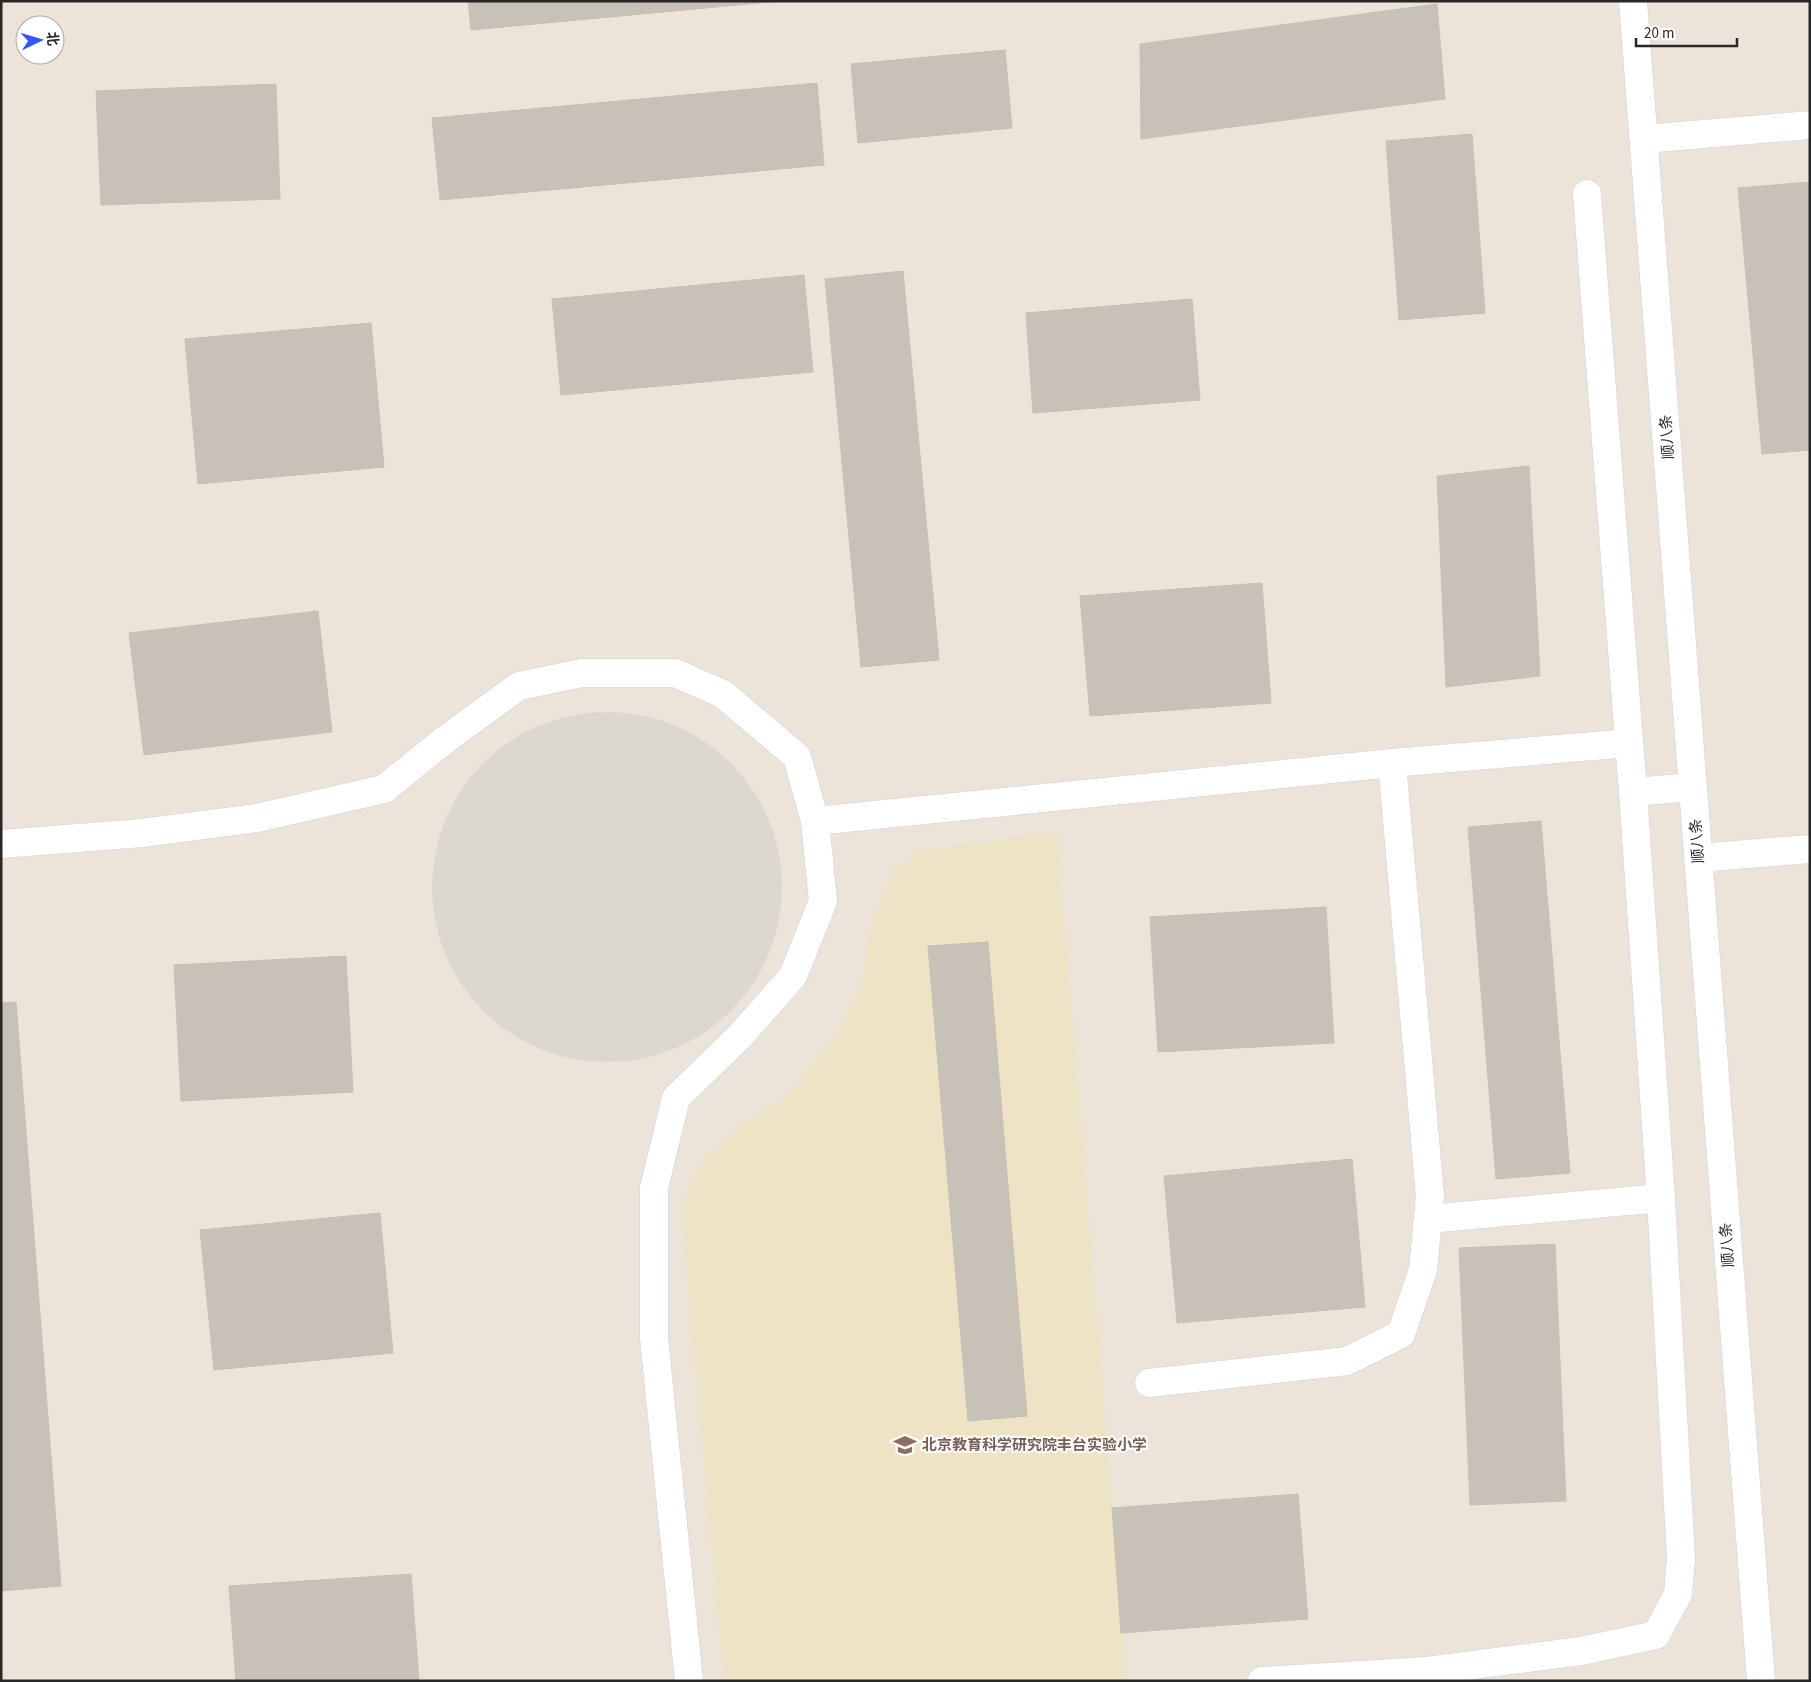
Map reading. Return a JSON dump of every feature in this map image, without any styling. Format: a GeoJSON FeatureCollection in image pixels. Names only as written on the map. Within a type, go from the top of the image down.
{"type":"FeatureCollection","features":[{"type":"Feature","properties":{"kind":"street","name":"顺八条"},"geometry":{"type":"LineString","coordinates":[[1633,1],[1761,1681]]}},
{"type":"Feature","properties":{"kind":"street"},"geometry":{"type":"LineString","coordinates":[[1644,139],[1810,125]]}},
{"type":"Feature","properties":{"kind":"street"},"geometry":{"type":"LineString","coordinates":[[1262,1681],[1427,1671],[1581,1651],[1656,1635],[1678,1594],[1681,1558],[1661,1198],[1633,792],[1586,194]]}},
{"type":"Feature","properties":{"kind":"street"},"geometry":{"type":"LineString","coordinates":[[1,844],[142,833],[257,818],[384,789],[446,739],[519,686],[582,673],[675,673],[724,694],[797,757],[816,821],[822,901],[793,976],[740,1036],[676,1098],[654,1188],[654,1338],[689,1681]]}},
{"type":"Feature","properties":{"kind":"street"},"geometry":{"type":"LineString","coordinates":[[816,821],[1392,763],[1629,743]]}},
{"type":"Feature","properties":{"kind":"street"},"geometry":{"type":"LineString","coordinates":[[1148,1382],[1347,1361],[1401,1334],[1423,1270],[1430,1196],[1392,763]]}},
{"type":"Feature","properties":{"kind":"street"},"geometry":{"type":"LineString","coordinates":[[1633,792],[1694,787]]}},
{"type":"Feature","properties":{"kind":"street"},"geometry":{"type":"LineString","coordinates":[[1698,858],[1810,849]]}},
{"type":"Feature","properties":{"kind":"street"},"geometry":{"type":"LineString","coordinates":[[1428,1219],[1661,1198]]}},
{"type":"Feature","properties":{"kind":"shaded area"},"geometry":{"type":"Polygon","coordinates":[[[590,712],[624,712],[658,719],[690,732],[718,751],[743,776],[762,804],[775,836],[782,870],[782,904],[775,938],[762,970],[743,998],[718,1023],[690,1042],[658,1055],[624,1062],[590,1062],[556,1055],[524,1042],[496,1023],[471,998],[452,970],[439,938],[432,904],[432,870],[439,836],[452,804],[471,776],[496,751],[524,732],[556,719],[590,712]]]}},
{"type":"Feature","properties":{"kind":"shaded area","name":"北京教育科学研究院丰台实验小学"},"geometry":{"type":"Polygon","coordinates":[[[1057,833],[1127,1681],[724,1681],[681,1210],[701,1161],[741,1126],[787,1096],[836,1037],[862,984],[872,921],[894,870],[920,851],[1057,833]]]}},
{"type":"Feature","properties":{"kind":"building"},"geometry":{"type":"Polygon","coordinates":[[[468,1],[781,1],[471,30],[468,1]]]}},
{"type":"Feature","properties":{"kind":"building"},"geometry":{"type":"Polygon","coordinates":[[[1437,4],[1445,99],[1141,139],[1140,44],[1437,4]]]}},
{"type":"Feature","properties":{"kind":"building"},"geometry":{"type":"Polygon","coordinates":[[[1005,50],[1012,128],[858,143],[851,64],[1005,50]]]}},
{"type":"Feature","properties":{"kind":"building"},"geometry":{"type":"Polygon","coordinates":[[[817,83],[824,165],[440,200],[432,118],[817,83]]]}},
{"type":"Feature","properties":{"kind":"building"},"geometry":{"type":"Polygon","coordinates":[[[276,84],[280,199],[101,205],[96,91],[276,84]]]}},
{"type":"Feature","properties":{"kind":"building"},"geometry":{"type":"Polygon","coordinates":[[[1472,134],[1485,313],[1399,320],[1386,141],[1472,134]]]}},
{"type":"Feature","properties":{"kind":"building"},"geometry":{"type":"Polygon","coordinates":[[[1810,182],[1810,450],[1762,454],[1738,188],[1810,182]]]}},
{"type":"Feature","properties":{"kind":"building"},"geometry":{"type":"Polygon","coordinates":[[[903,271],[939,660],[861,667],[825,279],[903,271]]]}},
{"type":"Feature","properties":{"kind":"building"},"geometry":{"type":"Polygon","coordinates":[[[804,275],[813,372],[561,395],[552,299],[804,275]]]}},
{"type":"Feature","properties":{"kind":"building"},"geometry":{"type":"Polygon","coordinates":[[[1192,299],[1200,400],[1033,413],[1026,313],[1192,299]]]}},
{"type":"Feature","properties":{"kind":"building"},"geometry":{"type":"Polygon","coordinates":[[[371,323],[384,467],[198,484],[185,339],[371,323]]]}},
{"type":"Feature","properties":{"kind":"building"},"geometry":{"type":"Polygon","coordinates":[[[1529,466],[1540,676],[1446,687],[1437,476],[1529,466]]]}},
{"type":"Feature","properties":{"kind":"building"},"geometry":{"type":"Polygon","coordinates":[[[1262,583],[1271,703],[1090,716],[1080,596],[1262,583]]]}},
{"type":"Feature","properties":{"kind":"building"},"geometry":{"type":"Polygon","coordinates":[[[318,611],[332,732],[144,755],[129,633],[318,611]]]}},
{"type":"Feature","properties":{"kind":"building"},"geometry":{"type":"Polygon","coordinates":[[[1541,821],[1570,1173],[1496,1179],[1468,827],[1541,821]]]}},
{"type":"Feature","properties":{"kind":"building"},"geometry":{"type":"Polygon","coordinates":[[[1326,907],[1334,1043],[1158,1052],[1150,917],[1326,907]]]}},
{"type":"Feature","properties":{"kind":"building"},"geometry":{"type":"Polygon","coordinates":[[[988,942],[1027,1416],[968,1421],[928,946],[988,942]]]}},
{"type":"Feature","properties":{"kind":"building"},"geometry":{"type":"Polygon","coordinates":[[[346,956],[353,1092],[181,1101],[174,965],[346,956]]]}},
{"type":"Feature","properties":{"kind":"building"},"geometry":{"type":"Polygon","coordinates":[[[16,1002],[61,1586],[1,1591],[1,1003],[16,1002]]]}},
{"type":"Feature","properties":{"kind":"building"},"geometry":{"type":"Polygon","coordinates":[[[1352,1159],[1365,1307],[1177,1323],[1164,1176],[1352,1159]]]}},
{"type":"Feature","properties":{"kind":"building"},"geometry":{"type":"Polygon","coordinates":[[[380,1213],[393,1353],[214,1370],[200,1230],[380,1213]]]}},
{"type":"Feature","properties":{"kind":"building"},"geometry":{"type":"Polygon","coordinates":[[[1555,1244],[1566,1501],[1470,1505],[1459,1248],[1555,1244]]]}},
{"type":"Feature","properties":{"kind":"building"},"geometry":{"type":"Polygon","coordinates":[[[1298,1494],[1308,1619],[1121,1633],[1112,1508],[1298,1494]]]}},
{"type":"Feature","properties":{"kind":"building"},"geometry":{"type":"Polygon","coordinates":[[[411,1574],[419,1681],[236,1681],[229,1586],[411,1574]]]}},
{"type":"Feature","properties":{"kind":"place","name":"北京教育科学研究院丰台实验小学"},"geometry":{"type":"Point","coordinates":[905,1445]}}]}
